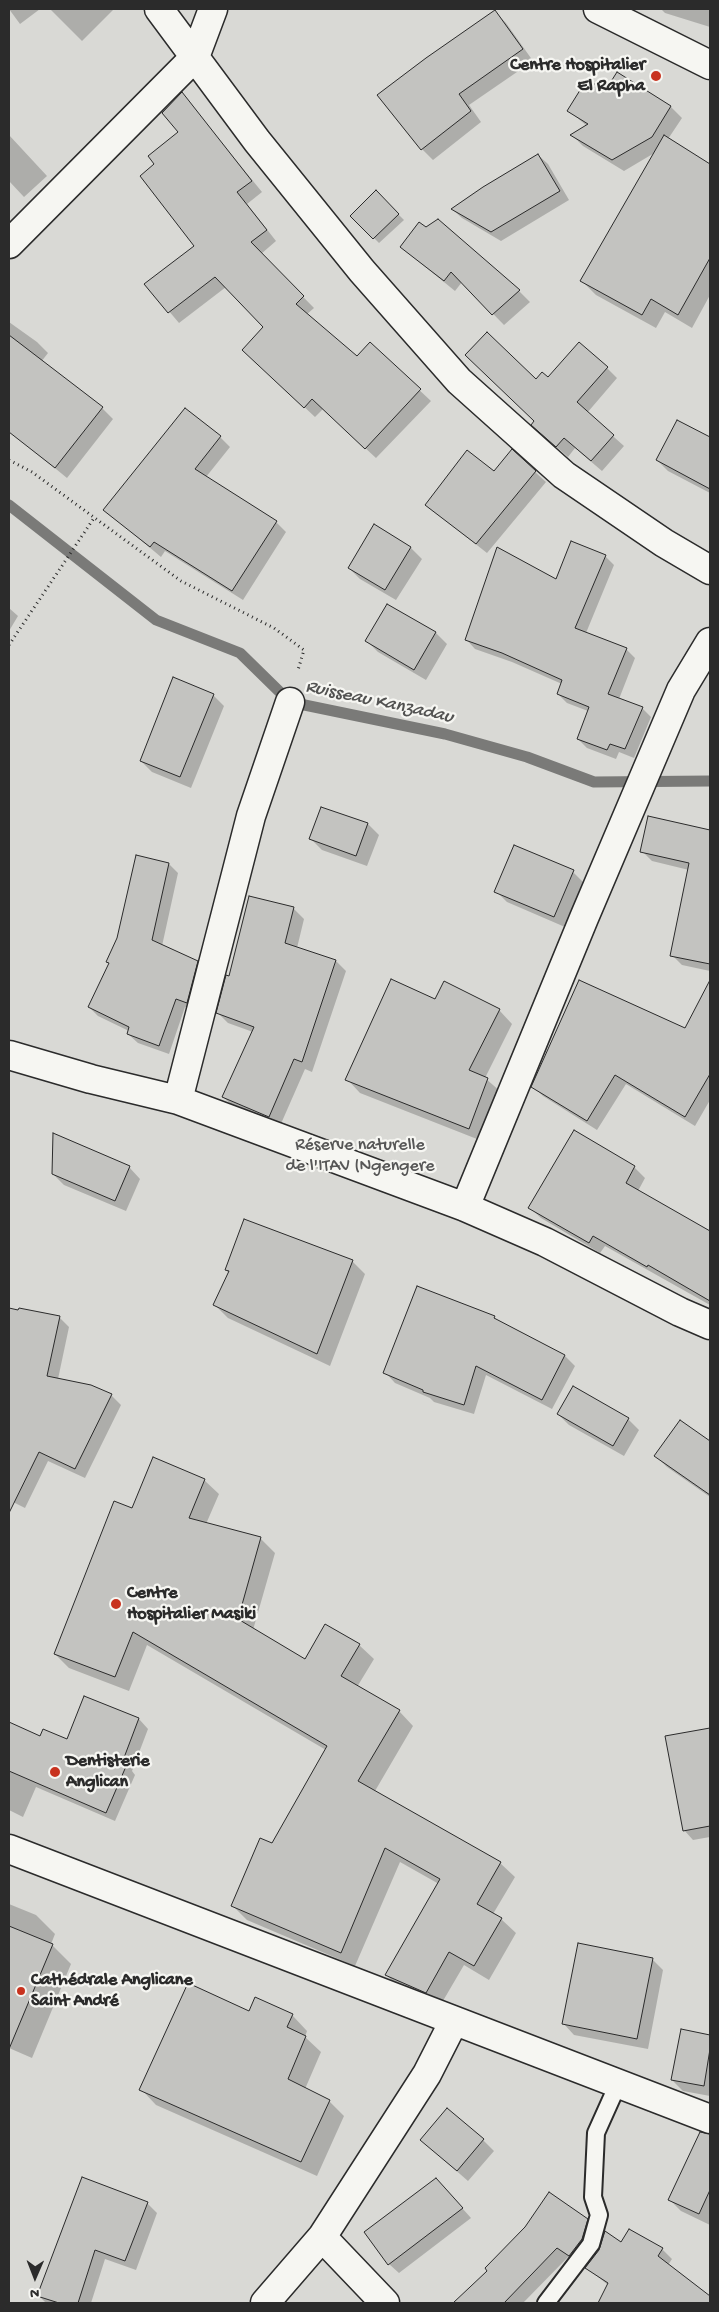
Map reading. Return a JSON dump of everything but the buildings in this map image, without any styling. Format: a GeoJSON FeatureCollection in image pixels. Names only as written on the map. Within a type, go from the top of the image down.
{"type":"FeatureCollection","features":[{"type":"Feature","properties":{"kind":"street"},"geometry":{"type":"LineString","coordinates":[[159,9],[258,141],[356,263],[459,381],[564,475],[664,543],[710,570]]}},
{"type":"Feature","properties":{"kind":"street"},"geometry":{"type":"LineString","coordinates":[[9,244],[195,57],[213,9]]}},
{"type":"Feature","properties":{"kind":"street"},"geometry":{"type":"LineString","coordinates":[[598,9],[710,65]]}},
{"type":"Feature","properties":{"kind":"street"},"geometry":{"type":"LineString","coordinates":[[465,1207],[584,918],[681,690],[710,642]]}},
{"type":"Feature","properties":{"kind":"street"},"geometry":{"type":"LineString","coordinates":[[178,1100],[251,816],[290,702]]}},
{"type":"Feature","properties":{"kind":"street"},"geometry":{"type":"LineString","coordinates":[[9,1055],[91,1080],[178,1100],[465,1207],[545,1242],[680,1312],[710,1325]]}},
{"type":"Feature","properties":{"kind":"street"},"geometry":{"type":"LineString","coordinates":[[9,1849],[710,2119]]}},
{"type":"Feature","properties":{"kind":"street"},"geometry":{"type":"LineString","coordinates":[[265,2303],[322,2237],[427,2074],[454,2021]]}},
{"type":"Feature","properties":{"kind":"street"},"geometry":{"type":"LineString","coordinates":[[322,2237],[385,2303]]}},
{"type":"Feature","properties":{"kind":"lane"},"geometry":{"type":"LineString","coordinates":[[546,2303],[591,2244],[599,2215],[593,2197],[596,2133],[618,2084]]}},
{"type":"Feature","properties":{"kind":"path"},"geometry":{"type":"LineString","coordinates":[[9,460],[32,472],[181,581],[274,628],[304,650],[290,702]]}},
{"type":"Feature","properties":{"kind":"path"},"geometry":{"type":"LineString","coordinates":[[9,645],[94,518]]}},
{"type":"Feature","properties":{"kind":"green space","name":"Réserve naturelle de l'ITAV (Ngengere"},"geometry":{"type":"Polygon","coordinates":[[[9,9],[710,9],[710,2303],[9,2303],[9,9]]]}},
{"type":"Feature","properties":{"kind":"waterway","name":"Ruisseau Kanzadau"},"geometry":{"type":"LineString","coordinates":[[9,505],[156,620],[240,653],[290,702],[445,734],[527,757],[594,782],[710,781]]}},
{"type":"Feature","properties":{"kind":"place","name":"Centre Hospitalier El Rapha"},"geometry":{"type":"Point","coordinates":[656,76]}},
{"type":"Feature","properties":{"kind":"place","name":"Centre Hospitalier Masiki"},"geometry":{"type":"Point","coordinates":[116,1604]}},
{"type":"Feature","properties":{"kind":"place","name":"Dentisterie Anglican"},"geometry":{"type":"Point","coordinates":[55,1772]}},
{"type":"Feature","properties":{"kind":"place","name":"Cathédrale Anglicane Saint André"},"geometry":{"type":"Point","coordinates":[21,1991]}}]}
